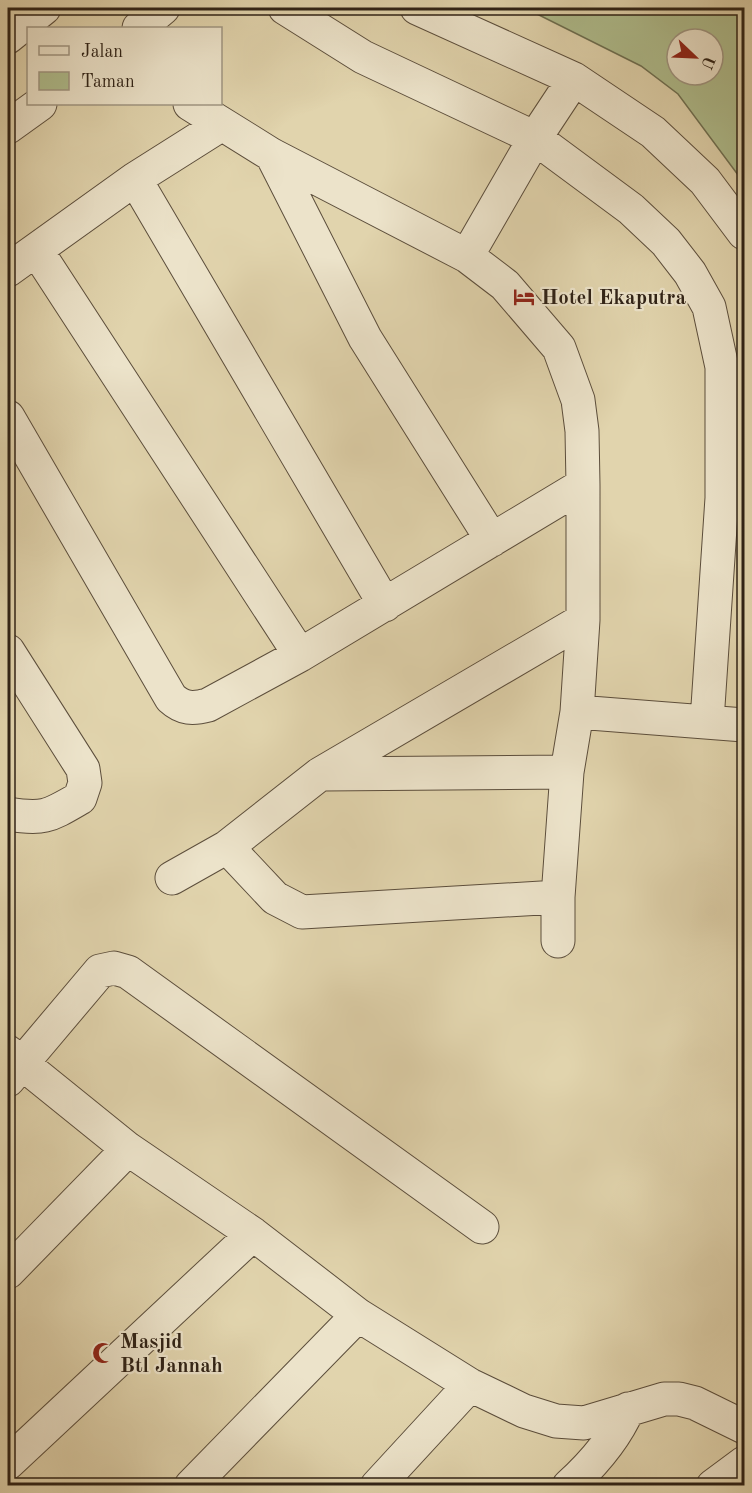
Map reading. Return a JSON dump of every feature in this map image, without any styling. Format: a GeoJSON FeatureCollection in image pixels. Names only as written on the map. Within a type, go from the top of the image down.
{"type":"FeatureCollection","features":[{"type":"Feature","properties":{"kind":"street"},"geometry":{"type":"LineString","coordinates":[[8,37],[44,8]]}},
{"type":"Feature","properties":{"kind":"street"},"geometry":{"type":"LineString","coordinates":[[140,27],[163,8]]}},
{"type":"Feature","properties":{"kind":"street"},"geometry":{"type":"LineString","coordinates":[[285,8],[363,57],[535,138],[631,209],[666,242],[690,273],[709,307],[722,367],[733,497],[707,721]]}},
{"type":"Feature","properties":{"kind":"street"},"geometry":{"type":"LineString","coordinates":[[417,8],[574,79],[653,132],[705,181],[744,233]]}},
{"type":"Feature","properties":{"kind":"street"},"geometry":{"type":"LineString","coordinates":[[467,256],[535,138],[574,79]]}},
{"type":"Feature","properties":{"kind":"street"},"geometry":{"type":"LineString","coordinates":[[8,127],[39,105]]}},
{"type":"Feature","properties":{"kind":"street"},"geometry":{"type":"LineString","coordinates":[[192,105],[272,155],[467,256],[505,285],[560,348],[578,400],[582,431],[584,485],[583,621],[577,712],[567,772],[558,897],[558,941]]}},
{"type":"Feature","properties":{"kind":"street"},"geometry":{"type":"LineString","coordinates":[[8,270],[135,180],[222,124]]}},
{"type":"Feature","properties":{"kind":"street"},"geometry":{"type":"LineString","coordinates":[[272,155],[365,338],[492,540]]}},
{"type":"Feature","properties":{"kind":"street"},"geometry":{"type":"LineString","coordinates":[[135,180],[385,604]]}},
{"type":"Feature","properties":{"kind":"street"},"geometry":{"type":"LineString","coordinates":[[37,251],[300,655]]}},
{"type":"Feature","properties":{"kind":"street"},"geometry":{"type":"LineString","coordinates":[[8,417],[171,698],[177,704],[194,708],[208,705],[300,655],[584,485]]}},
{"type":"Feature","properties":{"kind":"street"},"geometry":{"type":"LineString","coordinates":[[172,878],[227,848],[320,774],[583,621]]}},
{"type":"Feature","properties":{"kind":"street"},"geometry":{"type":"LineString","coordinates":[[8,651],[83,769],[85,783],[80,798],[57,811],[36,818],[8,814]]}},
{"type":"Feature","properties":{"kind":"street"},"geometry":{"type":"LineString","coordinates":[[577,712],[744,725]]}},
{"type":"Feature","properties":{"kind":"street"},"geometry":{"type":"LineString","coordinates":[[320,774],[567,772]]}},
{"type":"Feature","properties":{"kind":"street"},"geometry":{"type":"LineString","coordinates":[[227,848],[275,898],[302,912],[558,897]]}},
{"type":"Feature","properties":{"kind":"street"},"geometry":{"type":"LineString","coordinates":[[482,1227],[128,972],[114,968],[100,972],[12,1066],[253,1234],[358,1315],[470,1385],[524,1411],[556,1421],[584,1423],[664,1399],[679,1399],[695,1403],[744,1427]]}},
{"type":"Feature","properties":{"kind":"street"},"geometry":{"type":"LineString","coordinates":[[8,1272],[128,1149]]}},
{"type":"Feature","properties":{"kind":"street"},"geometry":{"type":"LineString","coordinates":[[8,1463],[253,1234]]}},
{"type":"Feature","properties":{"kind":"street"},"geometry":{"type":"LineString","coordinates":[[191,1485],[358,1315]]}},
{"type":"Feature","properties":{"kind":"street"},"geometry":{"type":"LineString","coordinates":[[377,1485],[470,1385]]}},
{"type":"Feature","properties":{"kind":"street"},"geometry":{"type":"LineString","coordinates":[[568,1485],[597,1457],[621,1426],[628,1409]]}},
{"type":"Feature","properties":{"kind":"street"},"geometry":{"type":"LineString","coordinates":[[713,1485],[744,1463]]}},
{"type":"Feature","properties":{"kind":"green space"},"geometry":{"type":"Polygon","coordinates":[[[525,8],[744,8],[744,183],[678,94],[669,87],[725,87],[725,27],[665,27],[665,84],[641,66],[525,8]]]}},
{"type":"Feature","properties":{"kind":"place","name":"Hotel Ekaputra"},"geometry":{"type":"Point","coordinates":[524,297]}},
{"type":"Feature","properties":{"kind":"place","name":"Masjid Btl Jannah"},"geometry":{"type":"Point","coordinates":[103,1353]}}]}
